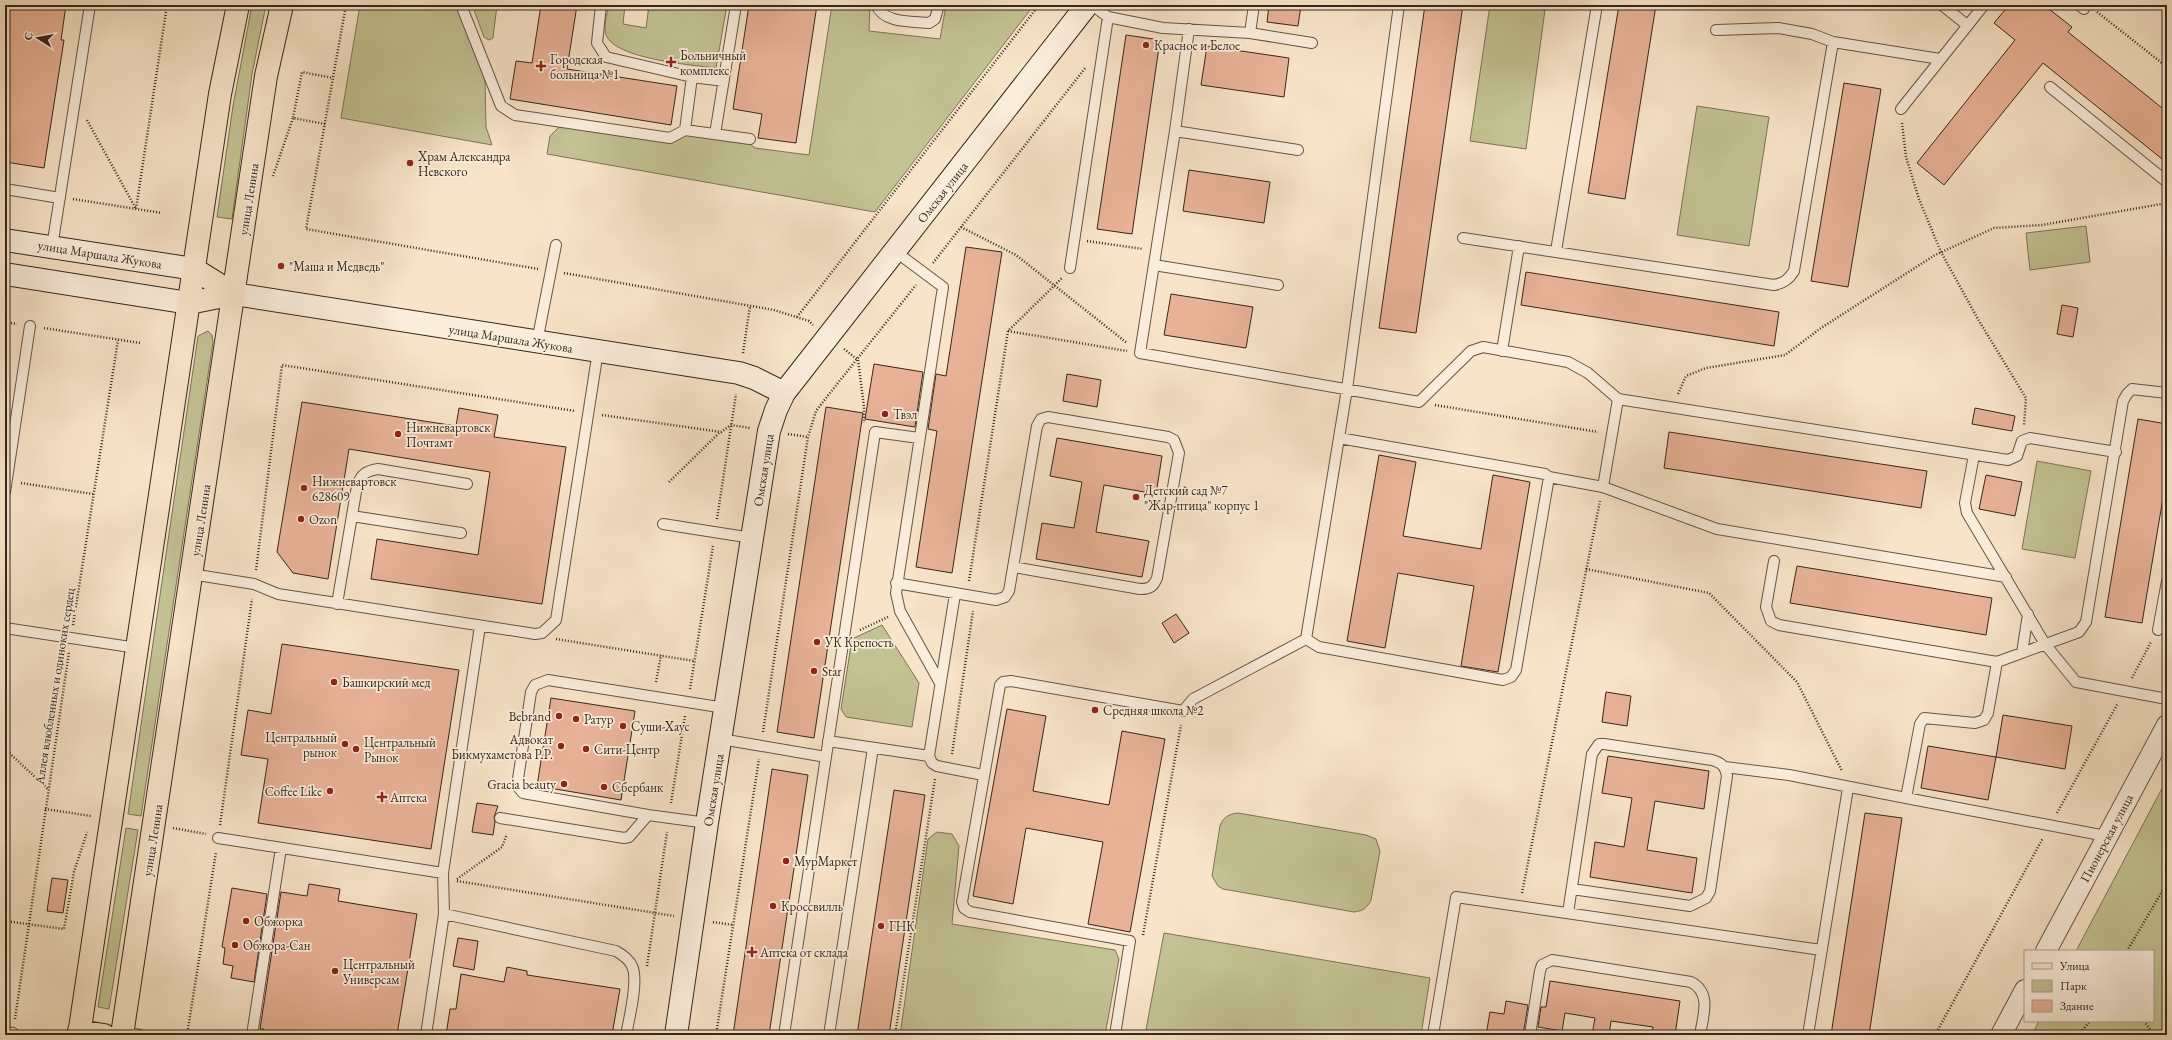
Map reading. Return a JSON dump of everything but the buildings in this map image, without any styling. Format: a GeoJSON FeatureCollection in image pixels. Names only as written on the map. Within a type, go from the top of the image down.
{"type":"FeatureCollection","features":[{"type":"Feature","properties":{"kind":"main road"},"geometry":{"type":"LineString","coordinates":[[122,1034],[79,1033],[220,94],[238,5]]}},
{"type":"Feature","properties":{"kind":"main road","name":"улица Ленина"},"geometry":{"type":"LineString","coordinates":[[122,1034],[266,76],[282,5]]}},
{"type":"Feature","properties":{"kind":"main road","name":"Омская улица"},"geometry":{"type":"LineString","coordinates":[[676,1035],[707,824],[769,431],[776,410],[784,393],[896,252],[1087,5]]}},
{"type":"Feature","properties":{"kind":"main road","name":"улица Маршала Жукова"},"geometry":{"type":"LineString","coordinates":[[5,240],[194,269]]}},
{"type":"Feature","properties":{"kind":"main road"},"geometry":{"type":"LineString","coordinates":[[194,269],[234,294]]}},
{"type":"Feature","properties":{"kind":"main road"},"geometry":{"type":"LineString","coordinates":[[5,274],[189,303],[234,294]]}},
{"type":"Feature","properties":{"kind":"main road","name":"улица Маршала Жукова"},"geometry":{"type":"LineString","coordinates":[[234,294],[739,373],[754,378],[784,393]]}},
{"type":"Feature","properties":{"kind":"street","name":"Пионерская улица"},"geometry":{"type":"LineString","coordinates":[[2047,950],[2106,836],[2167,725]]}},
{"type":"Feature","properties":{"kind":"street"},"geometry":{"type":"LineString","coordinates":[[2002,1035],[2024,992]]}},
{"type":"Feature","properties":{"kind":"lane"},"geometry":{"type":"LineString","coordinates":[[52,247],[90,5]]}},
{"type":"Feature","properties":{"kind":"lane"},"geometry":{"type":"LineString","coordinates":[[461,5],[502,106],[507,111],[515,115],[670,138],[684,130],[750,139]]}},
{"type":"Feature","properties":{"kind":"lane"},"geometry":{"type":"LineString","coordinates":[[601,5],[597,43],[606,57],[692,76],[724,81]]}},
{"type":"Feature","properties":{"kind":"lane"},"geometry":{"type":"LineString","coordinates":[[715,134],[736,5]]}},
{"type":"Feature","properties":{"kind":"lane"},"geometry":{"type":"LineString","coordinates":[[876,5],[879,11],[890,19],[929,23],[935,19],[939,5]]}},
{"type":"Feature","properties":{"kind":"lane"},"geometry":{"type":"LineString","coordinates":[[1092,5],[1108,17],[1163,28],[1250,33],[1312,43]]}},
{"type":"Feature","properties":{"kind":"lane"},"geometry":{"type":"LineString","coordinates":[[1250,33],[1254,5]]}},
{"type":"Feature","properties":{"kind":"lane"},"geometry":{"type":"LineString","coordinates":[[1306,639],[1347,389],[1399,5]]}},
{"type":"Feature","properties":{"kind":"lane"},"geometry":{"type":"LineString","coordinates":[[1556,251],[1596,5]]}},
{"type":"Feature","properties":{"kind":"lane"},"geometry":{"type":"LineString","coordinates":[[1942,5],[1967,25]]}},
{"type":"Feature","properties":{"kind":"lane"},"geometry":{"type":"LineString","coordinates":[[1900,108],[1984,5]]}},
{"type":"Feature","properties":{"kind":"lane"},"geometry":{"type":"LineString","coordinates":[[1070,268],[1108,17]]}},
{"type":"Feature","properties":{"kind":"lane"},"geometry":{"type":"LineString","coordinates":[[1716,30],[1778,28],[1812,34],[1833,42],[1940,59]]}},
{"type":"Feature","properties":{"kind":"lane"},"geometry":{"type":"LineString","coordinates":[[1189,29],[1175,131],[1140,353],[1419,402],[1471,351],[1483,347],[1568,362],[1588,373],[1618,399],[1672,408],[2013,460],[2017,456],[2022,442],[2030,438],[2116,452]]}},
{"type":"Feature","properties":{"kind":"lane"},"geometry":{"type":"LineString","coordinates":[[1463,238],[1774,285],[1782,283],[1789,278],[1794,271],[1833,42]]}},
{"type":"Feature","properties":{"kind":"lane"},"geometry":{"type":"LineString","coordinates":[[684,130],[692,76]]}},
{"type":"Feature","properties":{"kind":"lane"},"geometry":{"type":"LineString","coordinates":[[2050,88],[2167,182]]}},
{"type":"Feature","properties":{"kind":"lane"},"geometry":{"type":"LineString","coordinates":[[1175,131],[1298,150]]}},
{"type":"Feature","properties":{"kind":"lane"},"geometry":{"type":"LineString","coordinates":[[5,189],[60,198]]}},
{"type":"Feature","properties":{"kind":"lane"},"geometry":{"type":"LineString","coordinates":[[537,342],[556,245]]}},
{"type":"Feature","properties":{"kind":"lane"},"geometry":{"type":"LineString","coordinates":[[1502,350],[1519,246]]}},
{"type":"Feature","properties":{"kind":"lane"},"geometry":{"type":"LineString","coordinates":[[896,252],[943,287],[896,583],[896,593],[900,611],[940,683]]}},
{"type":"Feature","properties":{"kind":"lane"},"geometry":{"type":"LineString","coordinates":[[1154,265],[1278,285]]}},
{"type":"Feature","properties":{"kind":"lane"},"geometry":{"type":"LineString","coordinates":[[5,492],[30,326]]}},
{"type":"Feature","properties":{"kind":"lane"},"geometry":{"type":"LineString","coordinates":[[191,574],[254,584],[278,594],[337,604],[535,634],[542,633],[556,620],[598,351]]}},
{"type":"Feature","properties":{"kind":"lane"},"geometry":{"type":"LineString","coordinates":[[1774,561],[1766,607],[1771,621],[1779,625],[1997,662],[2079,632],[2086,622],[2116,452],[2123,401],[2132,389],[2167,394]]}},
{"type":"Feature","properties":{"kind":"lane"},"geometry":{"type":"LineString","coordinates":[[1602,487],[1618,399]]}},
{"type":"Feature","properties":{"kind":"lane"},"geometry":{"type":"LineString","coordinates":[[896,583],[996,600],[1005,597],[1009,591],[1013,567],[1037,426],[1041,420],[1048,417],[1168,437],[1174,440],[1179,453],[1157,578],[1154,586],[1149,589],[1140,589],[1013,567]]}},
{"type":"Feature","properties":{"kind":"lane"},"geometry":{"type":"LineString","coordinates":[[784,1035],[875,432],[919,438]]}},
{"type":"Feature","properties":{"kind":"lane"},"geometry":{"type":"LineString","coordinates":[[1339,438],[1546,474],[1549,477],[1602,487],[1717,529],[2006,578]]}},
{"type":"Feature","properties":{"kind":"lane"},"geometry":{"type":"LineString","coordinates":[[1974,455],[1965,503],[1967,513],[2045,644],[2076,682],[2167,699]]}},
{"type":"Feature","properties":{"kind":"lane"},"geometry":{"type":"LineString","coordinates":[[337,604],[360,476],[368,471],[378,469],[467,484]]}},
{"type":"Feature","properties":{"kind":"lane"},"geometry":{"type":"LineString","coordinates":[[1306,639],[1320,647],[1503,680],[1511,677],[1516,670],[1549,477]]}},
{"type":"Feature","properties":{"kind":"lane"},"geometry":{"type":"LineString","coordinates":[[352,516],[461,532]]}},
{"type":"Feature","properties":{"kind":"lane"},"geometry":{"type":"LineString","coordinates":[[663,524],[752,538]]}},
{"type":"Feature","properties":{"kind":"lane"},"geometry":{"type":"LineString","coordinates":[[2158,630],[2167,581]]}},
{"type":"Feature","properties":{"kind":"lane"},"geometry":{"type":"LineString","coordinates":[[955,594],[929,756],[932,763],[937,766],[983,775]]}},
{"type":"Feature","properties":{"kind":"lane"},"geometry":{"type":"LineString","coordinates":[[2022,653],[2028,614]]}},
{"type":"Feature","properties":{"kind":"lane"},"geometry":{"type":"LineString","coordinates":[[426,1035],[444,914],[443,873],[480,626]]}},
{"type":"Feature","properties":{"kind":"lane"},"geometry":{"type":"LineString","coordinates":[[5,628],[137,648]]}},
{"type":"Feature","properties":{"kind":"lane"},"geometry":{"type":"LineString","coordinates":[[1115,1035],[1130,941],[970,912],[964,908],[961,895],[998,692],[1003,682],[1011,681],[1184,711],[1193,699],[1306,639]]}},
{"type":"Feature","properties":{"kind":"lane"},"geometry":{"type":"LineString","coordinates":[[1906,798],[1920,724],[1924,718],[1975,723],[1984,720],[1988,713],[1997,662]]}},
{"type":"Feature","properties":{"kind":"lane"},"geometry":{"type":"LineString","coordinates":[[707,824],[528,796],[523,793],[518,787],[518,779],[531,692],[535,685],[548,680],[654,698],[725,708]]}},
{"type":"Feature","properties":{"kind":"lane"},"geometry":{"type":"LineString","coordinates":[[721,740],[826,757]]}},
{"type":"Feature","properties":{"kind":"lane"},"geometry":{"type":"LineString","coordinates":[[828,741],[929,756]]}},
{"type":"Feature","properties":{"kind":"lane"},"geometry":{"type":"LineString","coordinates":[[1568,913],[1592,754],[1599,744],[1712,760],[1719,762],[1725,767],[1789,776],[2106,836]]}},
{"type":"Feature","properties":{"kind":"lane"},"geometry":{"type":"LineString","coordinates":[[829,1035],[873,748]]}},
{"type":"Feature","properties":{"kind":"lane"},"geometry":{"type":"LineString","coordinates":[[1572,889],[1690,906],[1706,898],[1710,891],[1727,776],[1725,767]]}},
{"type":"Feature","properties":{"kind":"lane"},"geometry":{"type":"LineString","coordinates":[[1808,1035],[1848,788]]}},
{"type":"Feature","properties":{"kind":"lane"},"geometry":{"type":"LineString","coordinates":[[500,818],[624,838],[629,836],[648,815]]}},
{"type":"Feature","properties":{"kind":"lane"},"geometry":{"type":"LineString","coordinates":[[218,838],[443,873]]}},
{"type":"Feature","properties":{"kind":"lane"},"geometry":{"type":"LineString","coordinates":[[252,1035],[281,848]]}},
{"type":"Feature","properties":{"kind":"lane"},"geometry":{"type":"LineString","coordinates":[[1432,1035],[1456,897],[1821,950]]}},
{"type":"Feature","properties":{"kind":"lane"},"geometry":{"type":"LineString","coordinates":[[444,914],[616,951],[625,956],[632,966],[635,977],[626,1035]]}},
{"type":"Feature","properties":{"kind":"lane"},"geometry":{"type":"LineString","coordinates":[[1530,1035],[1540,971],[1542,965],[1552,960],[1691,982],[1699,986],[1704,994],[1705,1003],[1700,1035]]}},
{"type":"Feature","properties":{"kind":"path"},"geometry":{"type":"LineString","coordinates":[[136,209],[167,5]]}},
{"type":"Feature","properties":{"kind":"path"},"geometry":{"type":"LineString","coordinates":[[346,5],[306,229],[774,310],[809,321],[858,360],[864,407],[864,423],[875,432]]}},
{"type":"Feature","properties":{"kind":"path"},"geometry":{"type":"LineString","coordinates":[[797,317],[1039,5]]}},
{"type":"Feature","properties":{"kind":"path"},"geometry":{"type":"LineString","coordinates":[[2094,10],[2167,67]]}},
{"type":"Feature","properties":{"kind":"path"},"geometry":{"type":"LineString","coordinates":[[272,178],[293,118],[302,72],[333,78]]}},
{"type":"Feature","properties":{"kind":"path"},"geometry":{"type":"LineString","coordinates":[[76,98],[136,209]]}},
{"type":"Feature","properties":{"kind":"path"},"geometry":{"type":"LineString","coordinates":[[1900,108],[1906,157],[1919,199],[1941,252],[1979,321],[2026,398],[2022,442]]}},
{"type":"Feature","properties":{"kind":"path"},"geometry":{"type":"LineString","coordinates":[[293,118],[325,124]]}},
{"type":"Feature","properties":{"kind":"path"},"geometry":{"type":"LineString","coordinates":[[60,198],[162,213]]}},
{"type":"Feature","properties":{"kind":"path"},"geometry":{"type":"LineString","coordinates":[[1672,408],[1686,376],[1706,368],[1785,355],[1821,328],[1941,252],[1994,228],[2042,225],[2167,204]]}},
{"type":"Feature","properties":{"kind":"path"},"geometry":{"type":"LineString","coordinates":[[961,227],[1016,255],[1056,284],[1140,353]]}},
{"type":"Feature","properties":{"kind":"path"},"geometry":{"type":"LineString","coordinates":[[1074,239],[1156,251]]}},
{"type":"Feature","properties":{"kind":"path"},"geometry":{"type":"LineString","coordinates":[[950,768],[971,596],[1008,331],[1056,284],[1070,268]]}},
{"type":"Feature","properties":{"kind":"path"},"geometry":{"type":"LineString","coordinates":[[5,322],[140,343]]}},
{"type":"Feature","properties":{"kind":"path"},"geometry":{"type":"LineString","coordinates":[[1008,331],[1140,353]]}},
{"type":"Feature","properties":{"kind":"path","name":"Аллея влюбленных и одиноких сердец"},"geometry":{"type":"LineString","coordinates":[[9,1032],[28,924],[93,494],[118,340]]}},
{"type":"Feature","properties":{"kind":"path"},"geometry":{"type":"LineString","coordinates":[[187,1035],[218,838],[254,584],[282,365],[588,413],[721,432]]}},
{"type":"Feature","properties":{"kind":"path"},"geometry":{"type":"LineString","coordinates":[[1419,402],[1612,434]]}},
{"type":"Feature","properties":{"kind":"path"},"geometry":{"type":"LineString","coordinates":[[646,974],[731,425]]}},
{"type":"Feature","properties":{"kind":"path"},"geometry":{"type":"LineString","coordinates":[[669,482],[721,432],[731,425],[808,437]]}},
{"type":"Feature","properties":{"kind":"path"},"geometry":{"type":"LineString","coordinates":[[7,481],[93,494]]}},
{"type":"Feature","properties":{"kind":"path"},"geometry":{"type":"LineString","coordinates":[[1519,906],[1602,487]]}},
{"type":"Feature","properties":{"kind":"path"},"geometry":{"type":"LineString","coordinates":[[1586,569],[1709,593],[1797,682],[1847,780],[1848,788]]}},
{"type":"Feature","properties":{"kind":"path"},"geometry":{"type":"LineString","coordinates":[[843,638],[900,611]]}},
{"type":"Feature","properties":{"kind":"path"},"geometry":{"type":"LineString","coordinates":[[554,638],[694,661]]}},
{"type":"Feature","properties":{"kind":"path"},"geometry":{"type":"LineString","coordinates":[[654,698],[661,655]]}},
{"type":"Feature","properties":{"kind":"path"},"geometry":{"type":"LineString","coordinates":[[1130,941],[1136,942],[1143,936],[1184,711]]}},
{"type":"Feature","properties":{"kind":"path"},"geometry":{"type":"LineString","coordinates":[[5,749],[48,790]]}},
{"type":"Feature","properties":{"kind":"path"},"geometry":{"type":"LineString","coordinates":[[895,1035],[937,766]]}},
{"type":"Feature","properties":{"kind":"path"},"geometry":{"type":"LineString","coordinates":[[89,822],[90,816]]}},
{"type":"Feature","properties":{"kind":"path"},"geometry":{"type":"LineString","coordinates":[[513,820],[502,847],[455,880],[678,917]]}},
{"type":"Feature","properties":{"kind":"path"},"geometry":{"type":"LineString","coordinates":[[5,921],[64,929],[74,872],[88,828]]}},
{"type":"Feature","properties":{"kind":"path"},"geometry":{"type":"LineString","coordinates":[[2129,950],[2129,947],[2167,883]]}},
{"type":"Feature","properties":{"kind":"path"},"geometry":{"type":"LineString","coordinates":[[712,922],[733,925]]}},
{"type":"Feature","properties":{"kind":"path"},"geometry":{"type":"LineString","coordinates":[[2079,1035],[2089,1022]]}},
{"type":"Feature","properties":{"kind":"path"},"geometry":{"type":"LineString","coordinates":[[2145,1022],[2154,1035]]}},
{"type":"Feature","properties":{"kind":"green space"},"geometry":{"type":"Polygon","coordinates":[[[252,5],[266,5],[252,74],[232,219],[217,217],[233,106],[252,5]]]}},
{"type":"Feature","properties":{"kind":"green space"},"geometry":{"type":"Polygon","coordinates":[[[360,5],[456,5],[483,70],[485,79],[486,127],[492,145],[341,118],[360,5]]]}},
{"type":"Feature","properties":{"kind":"green space"},"geometry":{"type":"Polygon","coordinates":[[[472,5],[497,5],[493,38],[489,40],[484,37],[472,5]]]}},
{"type":"Feature","properties":{"kind":"green space"},"geometry":{"type":"Polygon","coordinates":[[[609,5],[625,5],[623,24],[646,28],[649,5],[727,5],[716,68],[673,63],[638,55],[624,50],[612,43],[605,32],[606,16],[609,5]]]}},
{"type":"Feature","properties":{"kind":"green space"},"geometry":{"type":"Polygon","coordinates":[[[832,5],[870,5],[869,31],[940,39],[946,5],[1034,5],[875,212],[547,154],[550,136],[560,126],[671,142],[685,134],[749,143],[755,148],[809,155],[832,5]]]}},
{"type":"Feature","properties":{"kind":"green space"},"geometry":{"type":"Polygon","coordinates":[[[1490,5],[1507,5],[1545,10],[1526,149],[1470,141],[1490,5]]]}},
{"type":"Feature","properties":{"kind":"green space"},"geometry":{"type":"Polygon","coordinates":[[[1697,106],[1769,117],[1749,246],[1677,235],[1697,106]]]}},
{"type":"Feature","properties":{"kind":"green space"},"geometry":{"type":"Polygon","coordinates":[[[2086,226],[2090,262],[2030,270],[2026,233],[2086,226]]]}},
{"type":"Feature","properties":{"kind":"green space"},"geometry":{"type":"Polygon","coordinates":[[[208,331],[212,335],[213,342],[141,816],[128,814],[198,336],[208,331]]]}},
{"type":"Feature","properties":{"kind":"green space"},"geometry":{"type":"Polygon","coordinates":[[[2037,461],[2091,471],[2075,558],[2022,549],[2037,461]]]}},
{"type":"Feature","properties":{"kind":"green space"},"geometry":{"type":"Polygon","coordinates":[[[882,625],[919,683],[912,727],[846,717],[841,709],[852,639],[882,625]]]}},
{"type":"Feature","properties":{"kind":"green space"},"geometry":{"type":"Polygon","coordinates":[[[2167,779],[2167,1035],[2032,1035],[2038,1022],[2154,1022],[2154,950],[2077,950],[2167,779]]]}},
{"type":"Feature","properties":{"kind":"green space"},"geometry":{"type":"Polygon","coordinates":[[[1238,813],[1366,835],[1376,839],[1380,851],[1371,900],[1368,905],[1360,911],[1354,912],[1223,889],[1218,886],[1212,876],[1220,826],[1227,816],[1238,813]]]}},
{"type":"Feature","properties":{"kind":"green space"},"geometry":{"type":"Polygon","coordinates":[[[126,828],[138,830],[109,1009],[98,1007],[126,828]]]}},
{"type":"Feature","properties":{"kind":"green space"},"geometry":{"type":"Polygon","coordinates":[[[937,832],[952,834],[959,846],[952,924],[1115,950],[1119,959],[1105,1035],[900,1035],[928,839],[937,832]]]}},
{"type":"Feature","properties":{"kind":"green space"},"geometry":{"type":"Polygon","coordinates":[[[1164,933],[1430,978],[1421,1035],[1145,1035],[1164,933]]]}},
{"type":"Feature","properties":{"kind":"place","name":"Красное и Белое"},"geometry":{"type":"Point","coordinates":[1146,45]}},
{"type":"Feature","properties":{"kind":"place","name":"Больничный комплекс"},"geometry":{"type":"Point","coordinates":[671,62]}},
{"type":"Feature","properties":{"kind":"place","name":"Городская больница №1"},"geometry":{"type":"Point","coordinates":[541,66]}},
{"type":"Feature","properties":{"kind":"place","name":"Храм Александра Невского"},"geometry":{"type":"Point","coordinates":[410,163]}},
{"type":"Feature","properties":{"kind":"place","name":"\"Маша и Медведь\""},"geometry":{"type":"Point","coordinates":[281,266]}},
{"type":"Feature","properties":{"kind":"place","name":"Твэл"},"geometry":{"type":"Point","coordinates":[885,414]}},
{"type":"Feature","properties":{"kind":"place","name":"Нижневартовск Почтамт"},"geometry":{"type":"Point","coordinates":[398,434]}},
{"type":"Feature","properties":{"kind":"place","name":"Нижневартовск 628609"},"geometry":{"type":"Point","coordinates":[304,488]}},
{"type":"Feature","properties":{"kind":"place","name":"Детский сад №7 \"Жар-птица\" корпус 1"},"geometry":{"type":"Point","coordinates":[1136,497]}},
{"type":"Feature","properties":{"kind":"place","name":"Ozon"},"geometry":{"type":"Point","coordinates":[301,519]}},
{"type":"Feature","properties":{"kind":"place","name":"УК Крепость"},"geometry":{"type":"Point","coordinates":[817,642]}},
{"type":"Feature","properties":{"kind":"place","name":"Star"},"geometry":{"type":"Point","coordinates":[814,671]}},
{"type":"Feature","properties":{"kind":"place","name":"Башкирский мед"},"geometry":{"type":"Point","coordinates":[334,682]}},
{"type":"Feature","properties":{"kind":"place","name":"Средняя школа №2"},"geometry":{"type":"Point","coordinates":[1095,710]}},
{"type":"Feature","properties":{"kind":"place","name":"Bebrand"},"geometry":{"type":"Point","coordinates":[559,716]}},
{"type":"Feature","properties":{"kind":"place","name":"Ратур"},"geometry":{"type":"Point","coordinates":[576,719]}},
{"type":"Feature","properties":{"kind":"place","name":"Суши-Хаус"},"geometry":{"type":"Point","coordinates":[623,726]}},
{"type":"Feature","properties":{"kind":"place","name":"Центральный рынок"},"geometry":{"type":"Point","coordinates":[345,744]}},
{"type":"Feature","properties":{"kind":"place","name":"Адвокат Бикмухаметова Р.Р."},"geometry":{"type":"Point","coordinates":[561,746]}},
{"type":"Feature","properties":{"kind":"place","name":"Центральный Рынок"},"geometry":{"type":"Point","coordinates":[356,749]}},
{"type":"Feature","properties":{"kind":"place","name":"Сити-Центр"},"geometry":{"type":"Point","coordinates":[586,749]}},
{"type":"Feature","properties":{"kind":"place","name":"Gracia beauty"},"geometry":{"type":"Point","coordinates":[564,784]}},
{"type":"Feature","properties":{"kind":"place","name":"Сбербанк"},"geometry":{"type":"Point","coordinates":[604,787]}},
{"type":"Feature","properties":{"kind":"place","name":"Coffee Like"},"geometry":{"type":"Point","coordinates":[330,791]}},
{"type":"Feature","properties":{"kind":"place","name":"Аптека"},"geometry":{"type":"Point","coordinates":[382,797]}},
{"type":"Feature","properties":{"kind":"place","name":"МурМаркет"},"geometry":{"type":"Point","coordinates":[786,861]}},
{"type":"Feature","properties":{"kind":"place","name":"Кроссвилль"},"geometry":{"type":"Point","coordinates":[773,906]}},
{"type":"Feature","properties":{"kind":"place","name":"Обжорка"},"geometry":{"type":"Point","coordinates":[246,921]}},
{"type":"Feature","properties":{"kind":"place","name":"ГНК"},"geometry":{"type":"Point","coordinates":[881,926]}},
{"type":"Feature","properties":{"kind":"place","name":"Обжора-Сан"},"geometry":{"type":"Point","coordinates":[235,945]}},
{"type":"Feature","properties":{"kind":"place","name":"Аптека от склада"},"geometry":{"type":"Point","coordinates":[752,952]}},
{"type":"Feature","properties":{"kind":"place","name":"Центральный Универсам"},"geometry":{"type":"Point","coordinates":[335,971]}}]}
